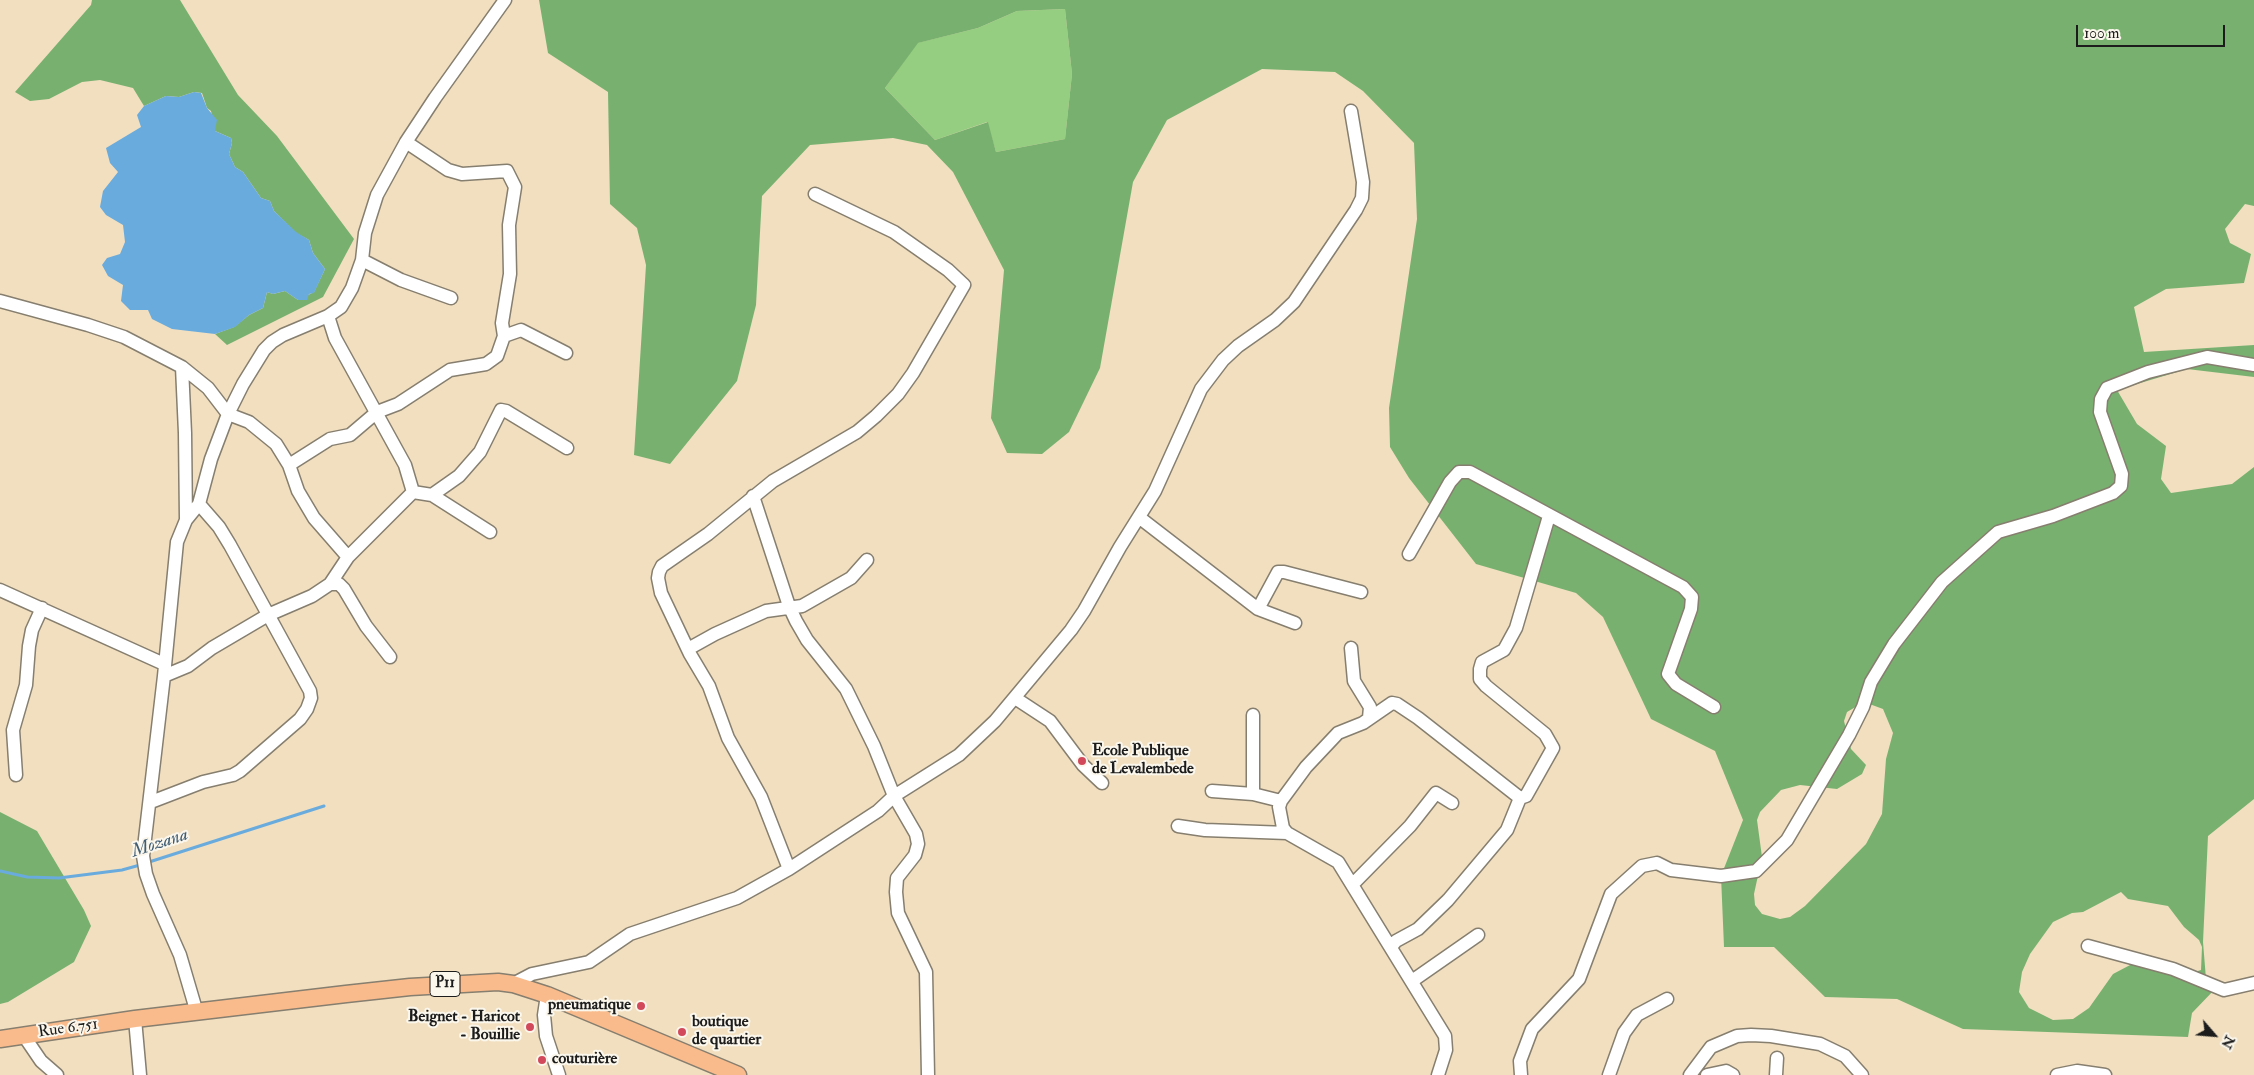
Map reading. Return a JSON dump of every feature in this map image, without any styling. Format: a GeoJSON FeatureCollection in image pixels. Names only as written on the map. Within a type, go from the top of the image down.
{"type":"FeatureCollection","features":[{"type":"Feature","properties":{"kind":"main road","name":"P11"},"geometry":{"type":"LineString","coordinates":[[135,1019],[410,987],[479,982],[513,984],[547,995],[738,1075]]}},
{"type":"Feature","properties":{"kind":"main road","name":"Rue 6.751"},"geometry":{"type":"LineString","coordinates":[[0,1039],[135,1019]]}},
{"type":"Feature","properties":{"kind":"street"},"geometry":{"type":"LineString","coordinates":[[197,1013],[180,955],[152,894],[143,856],[151,802],[177,542],[186,520],[199,504],[211,459],[228,414],[243,384],[264,350],[272,342],[328,316],[341,307],[352,288],[362,260],[366,233],[377,195],[406,142],[476,38],[505,0]]}},
{"type":"Feature","properties":{"kind":"street"},"geometry":{"type":"LineString","coordinates":[[513,984],[532,974],[589,962],[630,934],[737,898],[789,869],[878,811],[894,796],[959,755],[995,721],[1071,630],[1155,491],[1201,389],[1223,360],[1238,346],[1276,320],[1294,302],[1356,210],[1362,198],[1363,182],[1351,111]]}},
{"type":"Feature","properties":{"kind":"street"},"geometry":{"type":"LineString","coordinates":[[289,464],[330,439],[350,435],[377,412],[398,404],[450,370],[486,364],[497,356],[504,336],[502,323],[510,274],[509,225],[515,187],[507,171],[462,174],[435,162],[406,142]]}},
{"type":"Feature","properties":{"kind":"street"},"geometry":{"type":"LineString","coordinates":[[789,869],[761,797],[728,738],[709,686],[688,649],[661,593],[658,578],[659,572],[662,566],[708,534],[752,496],[857,432],[887,405],[898,394],[913,372],[964,285],[948,270],[894,232],[815,194]]}},
{"type":"Feature","properties":{"kind":"street"},"geometry":{"type":"LineString","coordinates":[[362,260],[401,280],[451,298]]}},
{"type":"Feature","properties":{"kind":"street"},"geometry":{"type":"LineString","coordinates":[[0,301],[124,337],[182,367],[208,388],[228,414],[248,422],[276,444],[289,464],[298,491],[314,518],[348,557]]}},
{"type":"Feature","properties":{"kind":"street"},"geometry":{"type":"LineString","coordinates":[[328,316],[335,338],[405,464],[413,492]]}},
{"type":"Feature","properties":{"kind":"street"},"geometry":{"type":"LineString","coordinates":[[504,336],[521,330],[566,353]]}},
{"type":"Feature","properties":{"kind":"street"},"geometry":{"type":"LineString","coordinates":[[1520,1075],[1520,1061],[1532,1029],[1579,979],[1611,894],[1642,866],[1657,863],[1671,870],[1721,876],[1756,871],[1787,840],[1849,735],[1863,707],[1871,682],[1894,644],[1942,582],[1998,532],[2053,516],[2113,492],[2121,486],[2122,474],[2100,412],[2101,399],[2108,388],[2148,372],[2207,358],[2254,365]]}},
{"type":"Feature","properties":{"kind":"street"},"geometry":{"type":"LineString","coordinates":[[182,367],[186,520]]}},
{"type":"Feature","properties":{"kind":"street"},"geometry":{"type":"LineString","coordinates":[[432,495],[459,476],[480,452],[501,410],[506,411],[567,448]]}},
{"type":"Feature","properties":{"kind":"street"},"geometry":{"type":"LineString","coordinates":[[1409,554],[1450,482],[1459,472],[1470,472],[1683,587],[1692,597],[1691,610],[1668,674],[1676,684],[1714,707]]}},
{"type":"Feature","properties":{"kind":"street"},"geometry":{"type":"LineString","coordinates":[[413,492],[432,495],[490,532]]}},
{"type":"Feature","properties":{"kind":"street"},"geometry":{"type":"LineString","coordinates":[[0,590],[42,608],[164,670],[188,666],[212,648],[268,615],[312,596],[330,584],[348,557],[413,492]]}},
{"type":"Feature","properties":{"kind":"street"},"geometry":{"type":"LineString","coordinates":[[752,496],[790,609],[807,640],[846,689],[874,746],[894,796],[916,834],[918,844],[915,855],[897,878],[896,892],[898,913],[926,972],[928,1075]]}},
{"type":"Feature","properties":{"kind":"street"},"geometry":{"type":"LineString","coordinates":[[151,802],[203,782],[233,776],[300,719],[307,709],[311,698],[310,691],[230,545],[219,527],[199,504]]}},
{"type":"Feature","properties":{"kind":"street"},"geometry":{"type":"LineString","coordinates":[[1391,947],[1396,941],[1418,929],[1448,900],[1507,830],[1520,798],[1526,796],[1553,748],[1545,734],[1480,679],[1482,662],[1504,650],[1516,628],[1549,516]]}},
{"type":"Feature","properties":{"kind":"street"},"geometry":{"type":"LineString","coordinates":[[1140,518],[1258,609],[1295,622]]}},
{"type":"Feature","properties":{"kind":"street"},"geometry":{"type":"LineString","coordinates":[[688,649],[766,611],[802,606],[851,578],[867,560]]}},
{"type":"Feature","properties":{"kind":"street"},"geometry":{"type":"LineString","coordinates":[[1258,609],[1278,572],[1361,592]]}},
{"type":"Feature","properties":{"kind":"street"},"geometry":{"type":"LineString","coordinates":[[330,584],[339,584],[344,590],[366,626],[390,657]]}},
{"type":"Feature","properties":{"kind":"street"},"geometry":{"type":"LineString","coordinates":[[16,775],[13,730],[26,685],[32,630],[42,608]]}},
{"type":"Feature","properties":{"kind":"street"},"geometry":{"type":"LineString","coordinates":[[1351,648],[1354,681],[1370,707],[1369,718]]}},
{"type":"Feature","properties":{"kind":"street"},"geometry":{"type":"LineString","coordinates":[[1015,698],[1050,721],[1058,729],[1083,765],[1102,783]]}},
{"type":"Feature","properties":{"kind":"street"},"geometry":{"type":"LineString","coordinates":[[1287,833],[1281,820],[1279,807],[1281,801],[1306,767],[1338,733],[1369,718],[1388,704],[1397,704],[1520,798]]}},
{"type":"Feature","properties":{"kind":"street"},"geometry":{"type":"LineString","coordinates":[[1253,794],[1254,715]]}},
{"type":"Feature","properties":{"kind":"street"},"geometry":{"type":"LineString","coordinates":[[1212,791],[1253,794],[1281,801]]}},
{"type":"Feature","properties":{"kind":"street"},"geometry":{"type":"LineString","coordinates":[[1352,885],[1410,826],[1436,793],[1452,803]]}},
{"type":"Feature","properties":{"kind":"street"},"geometry":{"type":"LineString","coordinates":[[1178,826],[1205,830],[1287,833],[1338,862],[1445,1036],[1446,1050],[1438,1075]]}},
{"type":"Feature","properties":{"kind":"street"},"geometry":{"type":"LineString","coordinates":[[1412,982],[1478,934]]}},
{"type":"Feature","properties":{"kind":"street"},"geometry":{"type":"LineString","coordinates":[[2088,946],[2173,969],[2224,990],[2254,983]]}},
{"type":"Feature","properties":{"kind":"street"},"geometry":{"type":"LineString","coordinates":[[547,995],[544,1015],[546,1036],[559,1075]]}},
{"type":"Feature","properties":{"kind":"street"},"geometry":{"type":"LineString","coordinates":[[1609,1075],[1624,1032],[1637,1015],[1667,999]]}},
{"type":"Feature","properties":{"kind":"street"},"geometry":{"type":"LineString","coordinates":[[135,1019],[140,1075]]}},
{"type":"Feature","properties":{"kind":"street"},"geometry":{"type":"LineString","coordinates":[[1695,1074],[1712,1047],[1737,1036],[1751,1035],[1820,1044],[1845,1056],[1862,1075]]}},
{"type":"Feature","properties":{"kind":"street"},"geometry":{"type":"LineString","coordinates":[[24,1036],[41,1061],[57,1075]]}},
{"type":"Feature","properties":{"kind":"street"},"geometry":{"type":"LineString","coordinates":[[1776,1075],[1777,1058]]}},
{"type":"Feature","properties":{"kind":"street"},"geometry":{"type":"LineString","coordinates":[[1707,1075],[1726,1071],[1733,1075]]}},
{"type":"Feature","properties":{"kind":"street"},"geometry":{"type":"LineString","coordinates":[[2057,1075],[2077,1071],[2106,1075]]}},
{"type":"Feature","properties":{"kind":"green space"},"geometry":{"type":"Polygon","coordinates":[[[92,0],[180,0],[238,95],[277,136],[354,239],[323,297],[227,345],[215,334],[234,327],[249,315],[263,308],[267,292],[273,294],[285,291],[298,300],[314,292],[325,269],[313,253],[309,240],[296,233],[274,211],[270,201],[261,198],[243,172],[235,167],[229,154],[232,143],[231,138],[215,131],[211,111],[207,108],[202,93],[194,92],[179,97],[166,96],[144,106],[133,88],[100,80],[82,82],[49,99],[30,101],[15,92],[91,5],[92,0]]]}},
{"type":"Feature","properties":{"kind":"green space"},"geometry":{"type":"Polygon","coordinates":[[[539,0],[2254,0],[2254,206],[2245,204],[2225,229],[2230,243],[2251,254],[2244,283],[2166,289],[2134,307],[2144,352],[2254,345],[2254,377],[2187,369],[2117,390],[2137,424],[2166,446],[2161,479],[2171,493],[2232,484],[2254,467],[2254,799],[2208,836],[2203,942],[2206,979],[2216,988],[2192,1013],[2188,1037],[1963,1029],[1897,999],[1825,997],[1774,947],[1724,947],[1721,876],[1743,820],[1715,751],[1651,719],[1603,617],[1576,593],[1476,564],[1409,478],[1390,447],[1389,408],[1417,219],[1414,143],[1363,91],[1335,72],[1262,69],[1167,120],[1133,182],[1100,368],[1069,432],[1042,454],[1007,453],[991,418],[1004,270],[953,172],[927,145],[893,138],[810,145],[762,196],[756,305],[737,381],[670,464],[634,455],[646,265],[637,228],[610,204],[608,92],[548,53],[539,0]],[[1065,9],[1017,11],[978,28],[918,43],[885,88],[935,140],[988,122],[996,152],[1065,139],[1072,74],[1065,9]],[[1864,702],[1847,712],[1844,721],[1851,749],[1866,765],[1862,774],[1837,789],[1800,785],[1781,790],[1760,812],[1757,820],[1762,857],[1754,894],[1755,905],[1762,914],[1780,919],[1790,917],[1805,906],[1866,844],[1882,814],[1886,759],[1893,733],[1883,709],[1864,702]],[[2121,892],[2083,912],[2072,913],[2053,922],[2030,954],[2022,972],[2019,992],[2029,1008],[2053,1020],[2073,1019],[2089,1008],[2113,974],[2132,964],[2185,975],[2201,970],[2202,947],[2199,940],[2184,927],[2168,906],[2128,899],[2121,892]]]}},
{"type":"Feature","properties":{"kind":"green space"},"geometry":{"type":"Polygon","coordinates":[[[1065,9],[1072,74],[1065,139],[996,152],[987,122],[935,140],[885,88],[917,43],[978,28],[1017,11],[1065,9]]]}},
{"type":"Feature","properties":{"kind":"green space"},"geometry":{"type":"Polygon","coordinates":[[[0,812],[37,831],[84,910],[91,926],[74,962],[8,1002],[0,1004],[0,812]]]}},
{"type":"Feature","properties":{"kind":"water"},"geometry":{"type":"Polygon","coordinates":[[[194,92],[201,93],[207,108],[217,120],[215,131],[231,138],[232,143],[229,154],[235,167],[243,172],[261,198],[270,201],[274,211],[296,232],[309,240],[313,253],[325,269],[314,293],[309,294],[307,300],[298,300],[285,291],[273,294],[267,292],[263,308],[249,315],[235,327],[215,334],[172,329],[152,319],[148,310],[130,310],[121,301],[123,285],[108,276],[102,265],[107,258],[120,254],[125,242],[123,225],[106,215],[100,207],[103,191],[118,172],[110,163],[106,148],[141,127],[137,115],[144,106],[166,96],[179,97],[194,92]]]}},
{"type":"Feature","properties":{"kind":"waterway","name":"Mozana"},"geometry":{"type":"LineString","coordinates":[[146,863],[324,806]]}},
{"type":"Feature","properties":{"kind":"waterway","name":"Mozana"},"geometry":{"type":"LineString","coordinates":[[0,871],[27,877],[59,878],[122,870],[140,865]]}},
{"type":"Feature","properties":{"kind":"place","name":"Ecole Publique de Levalembede"},"geometry":{"type":"Point","coordinates":[1082,761]}},
{"type":"Feature","properties":{"kind":"place","name":"pneumatique"},"geometry":{"type":"Point","coordinates":[641,1006]}},
{"type":"Feature","properties":{"kind":"place","name":"Beignet - Haricot - Bouillie"},"geometry":{"type":"Point","coordinates":[530,1027]}},
{"type":"Feature","properties":{"kind":"place","name":"boutique de quartier"},"geometry":{"type":"Point","coordinates":[682,1032]}},
{"type":"Feature","properties":{"kind":"place","name":"couturière"},"geometry":{"type":"Point","coordinates":[542,1060]}}]}
